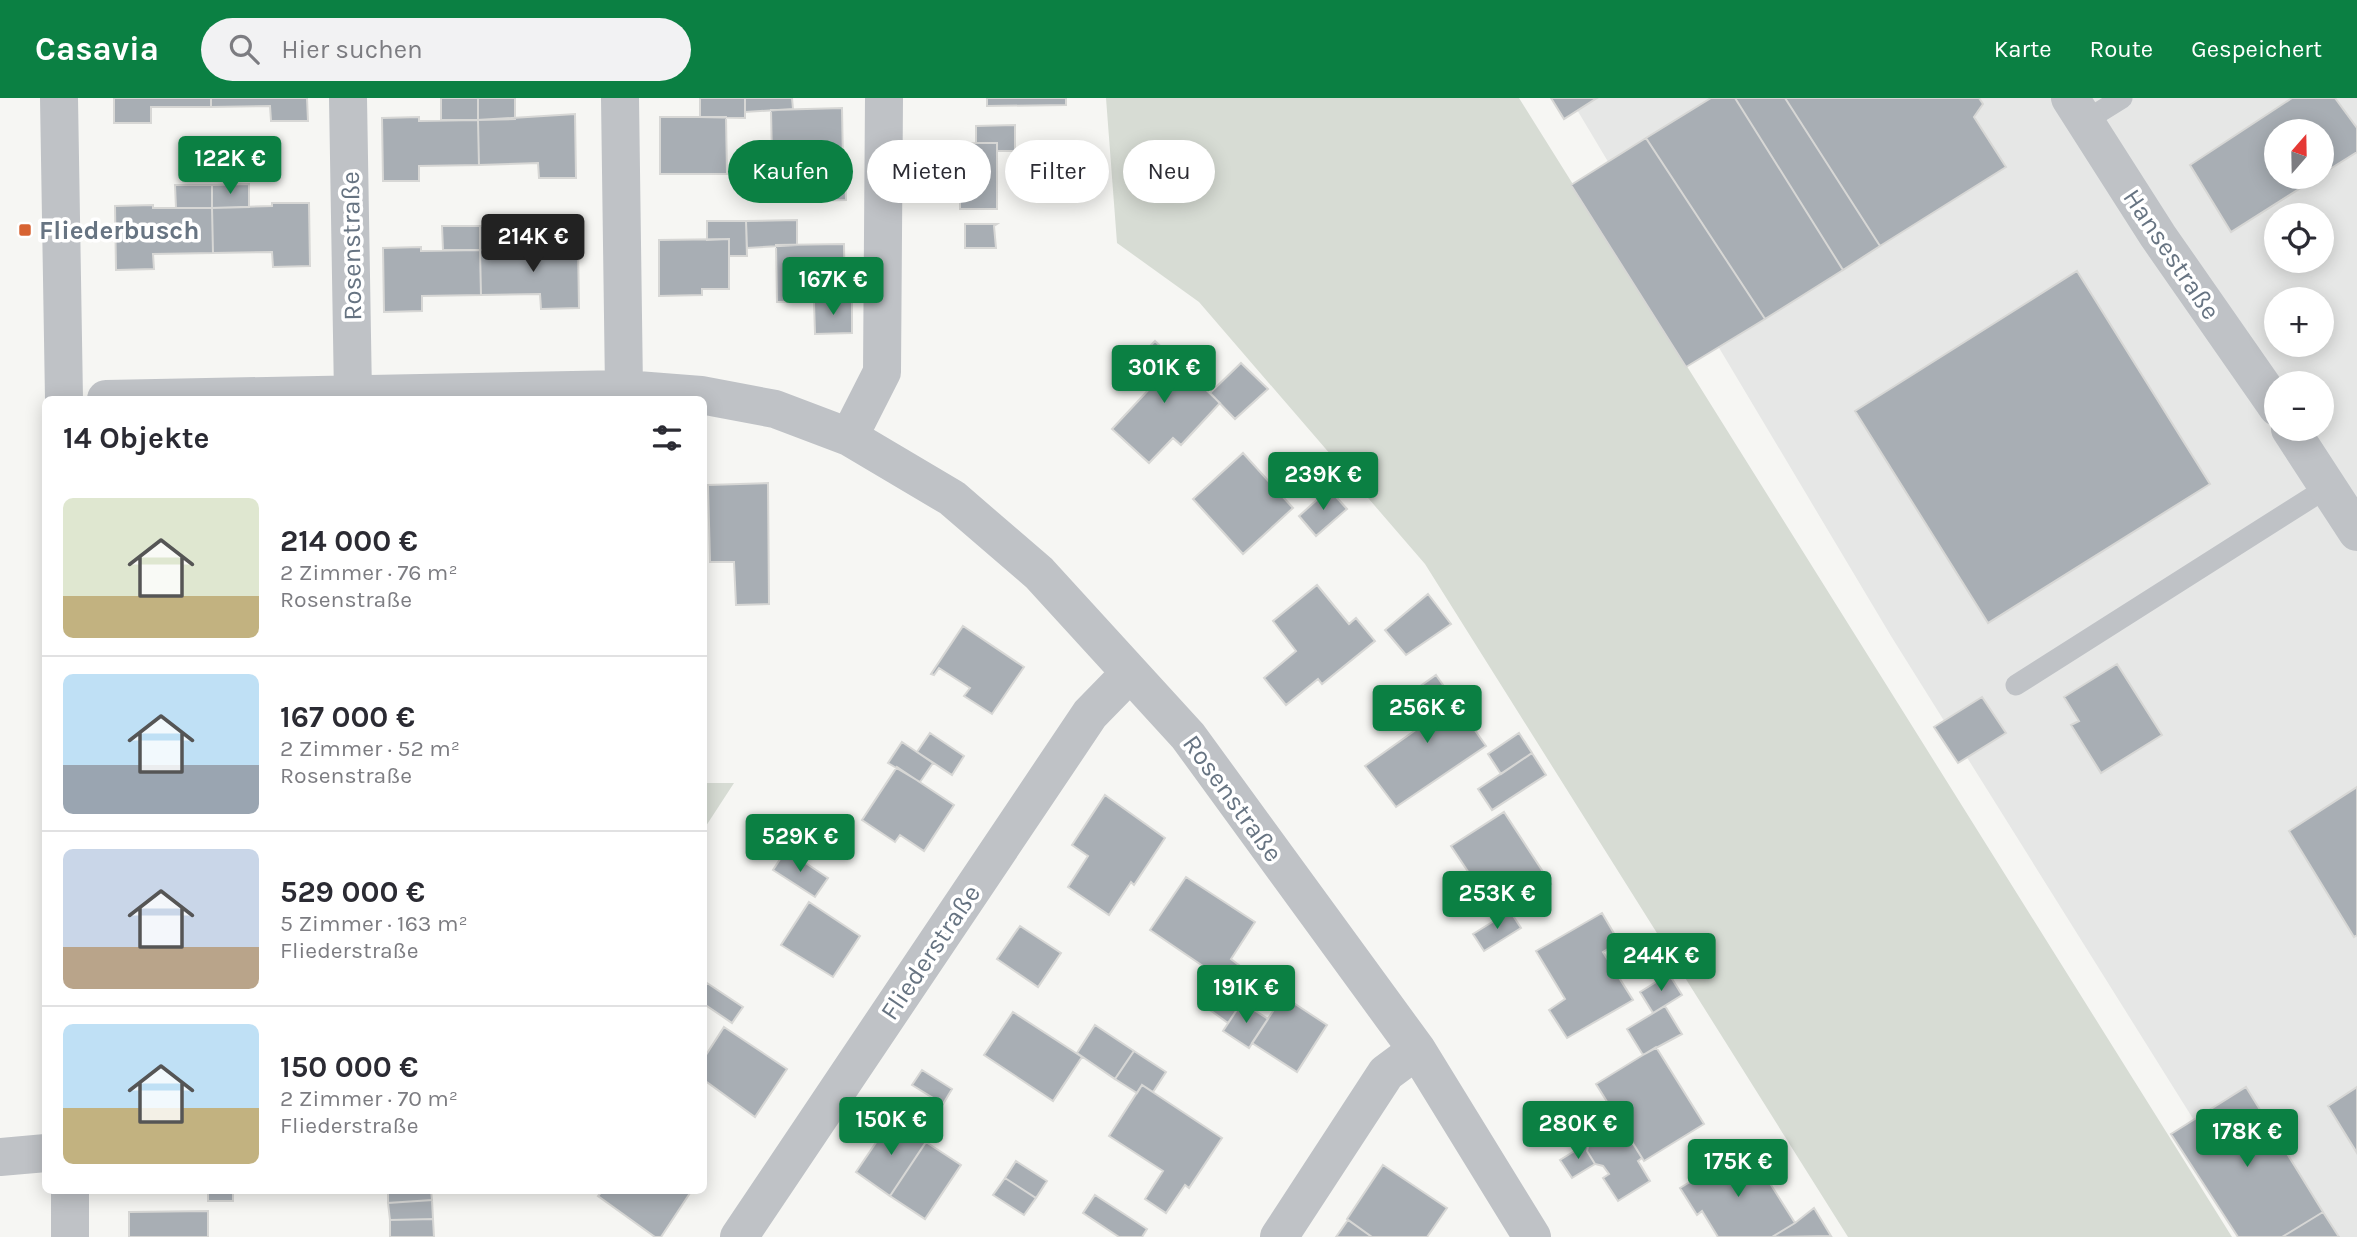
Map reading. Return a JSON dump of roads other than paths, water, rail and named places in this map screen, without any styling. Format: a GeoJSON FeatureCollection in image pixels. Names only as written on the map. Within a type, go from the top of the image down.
{"type":"FeatureCollection","features":[{"type":"Feature","properties":{"kind":"street"},"geometry":{"type":"LineString","coordinates":[[59,98],[64,396]]}},
{"type":"Feature","properties":{"kind":"street","name":"Rosenstraße"},"geometry":{"type":"LineString","coordinates":[[348,98],[354,395]]}},
{"type":"Feature","properties":{"kind":"street"},"geometry":{"type":"LineString","coordinates":[[621,98],[624,389]]}},
{"type":"Feature","properties":{"kind":"street"},"geometry":{"type":"LineString","coordinates":[[849,437],[882,372],[884,98]]}},
{"type":"Feature","properties":{"kind":"street","name":"Hansestraße"},"geometry":{"type":"LineString","coordinates":[[2078,110],[2158,236],[2264,388]]}},
{"type":"Feature","properties":{"kind":"street","name":"Rosenstraße"},"geometry":{"type":"LineString","coordinates":[[292,396],[510,395],[624,389],[701,396]]}},
{"type":"Feature","properties":{"kind":"street","name":"Rosenstraße"},"geometry":{"type":"LineString","coordinates":[[707,397],[775,409],[849,437],[952,498],[1039,573],[1188,736],[1417,1050],[1532,1237]]}},
{"type":"Feature","properties":{"kind":"street"},"geometry":{"type":"LineString","coordinates":[[2298,441],[2357,532]]}},
{"type":"Feature","properties":{"kind":"street","name":"Fliederstraße"},"geometry":{"type":"LineString","coordinates":[[739,1237],[1090,714],[1130,673]]}},
{"type":"Feature","properties":{"kind":"street"},"geometry":{"type":"LineString","coordinates":[[1279,1237],[1386,1073],[1417,1050]]}},
{"type":"Feature","properties":{"kind":"street"},"geometry":{"type":"LineString","coordinates":[[0,1157],[42,1153]]}},
{"type":"Feature","properties":{"kind":"street"},"geometry":{"type":"LineString","coordinates":[[70,1194],[70,1237]]}},
{"type":"Feature","properties":{"kind":"lane"},"geometry":{"type":"LineString","coordinates":[[2078,110],[2122,98]]}},
{"type":"Feature","properties":{"kind":"lane"},"geometry":{"type":"LineString","coordinates":[[2016,685],[2328,487]]}},
{"type":"Feature","properties":{"kind":"place","name":"Fliederbusch"},"geometry":{"type":"Point","coordinates":[25,230]}}]}
